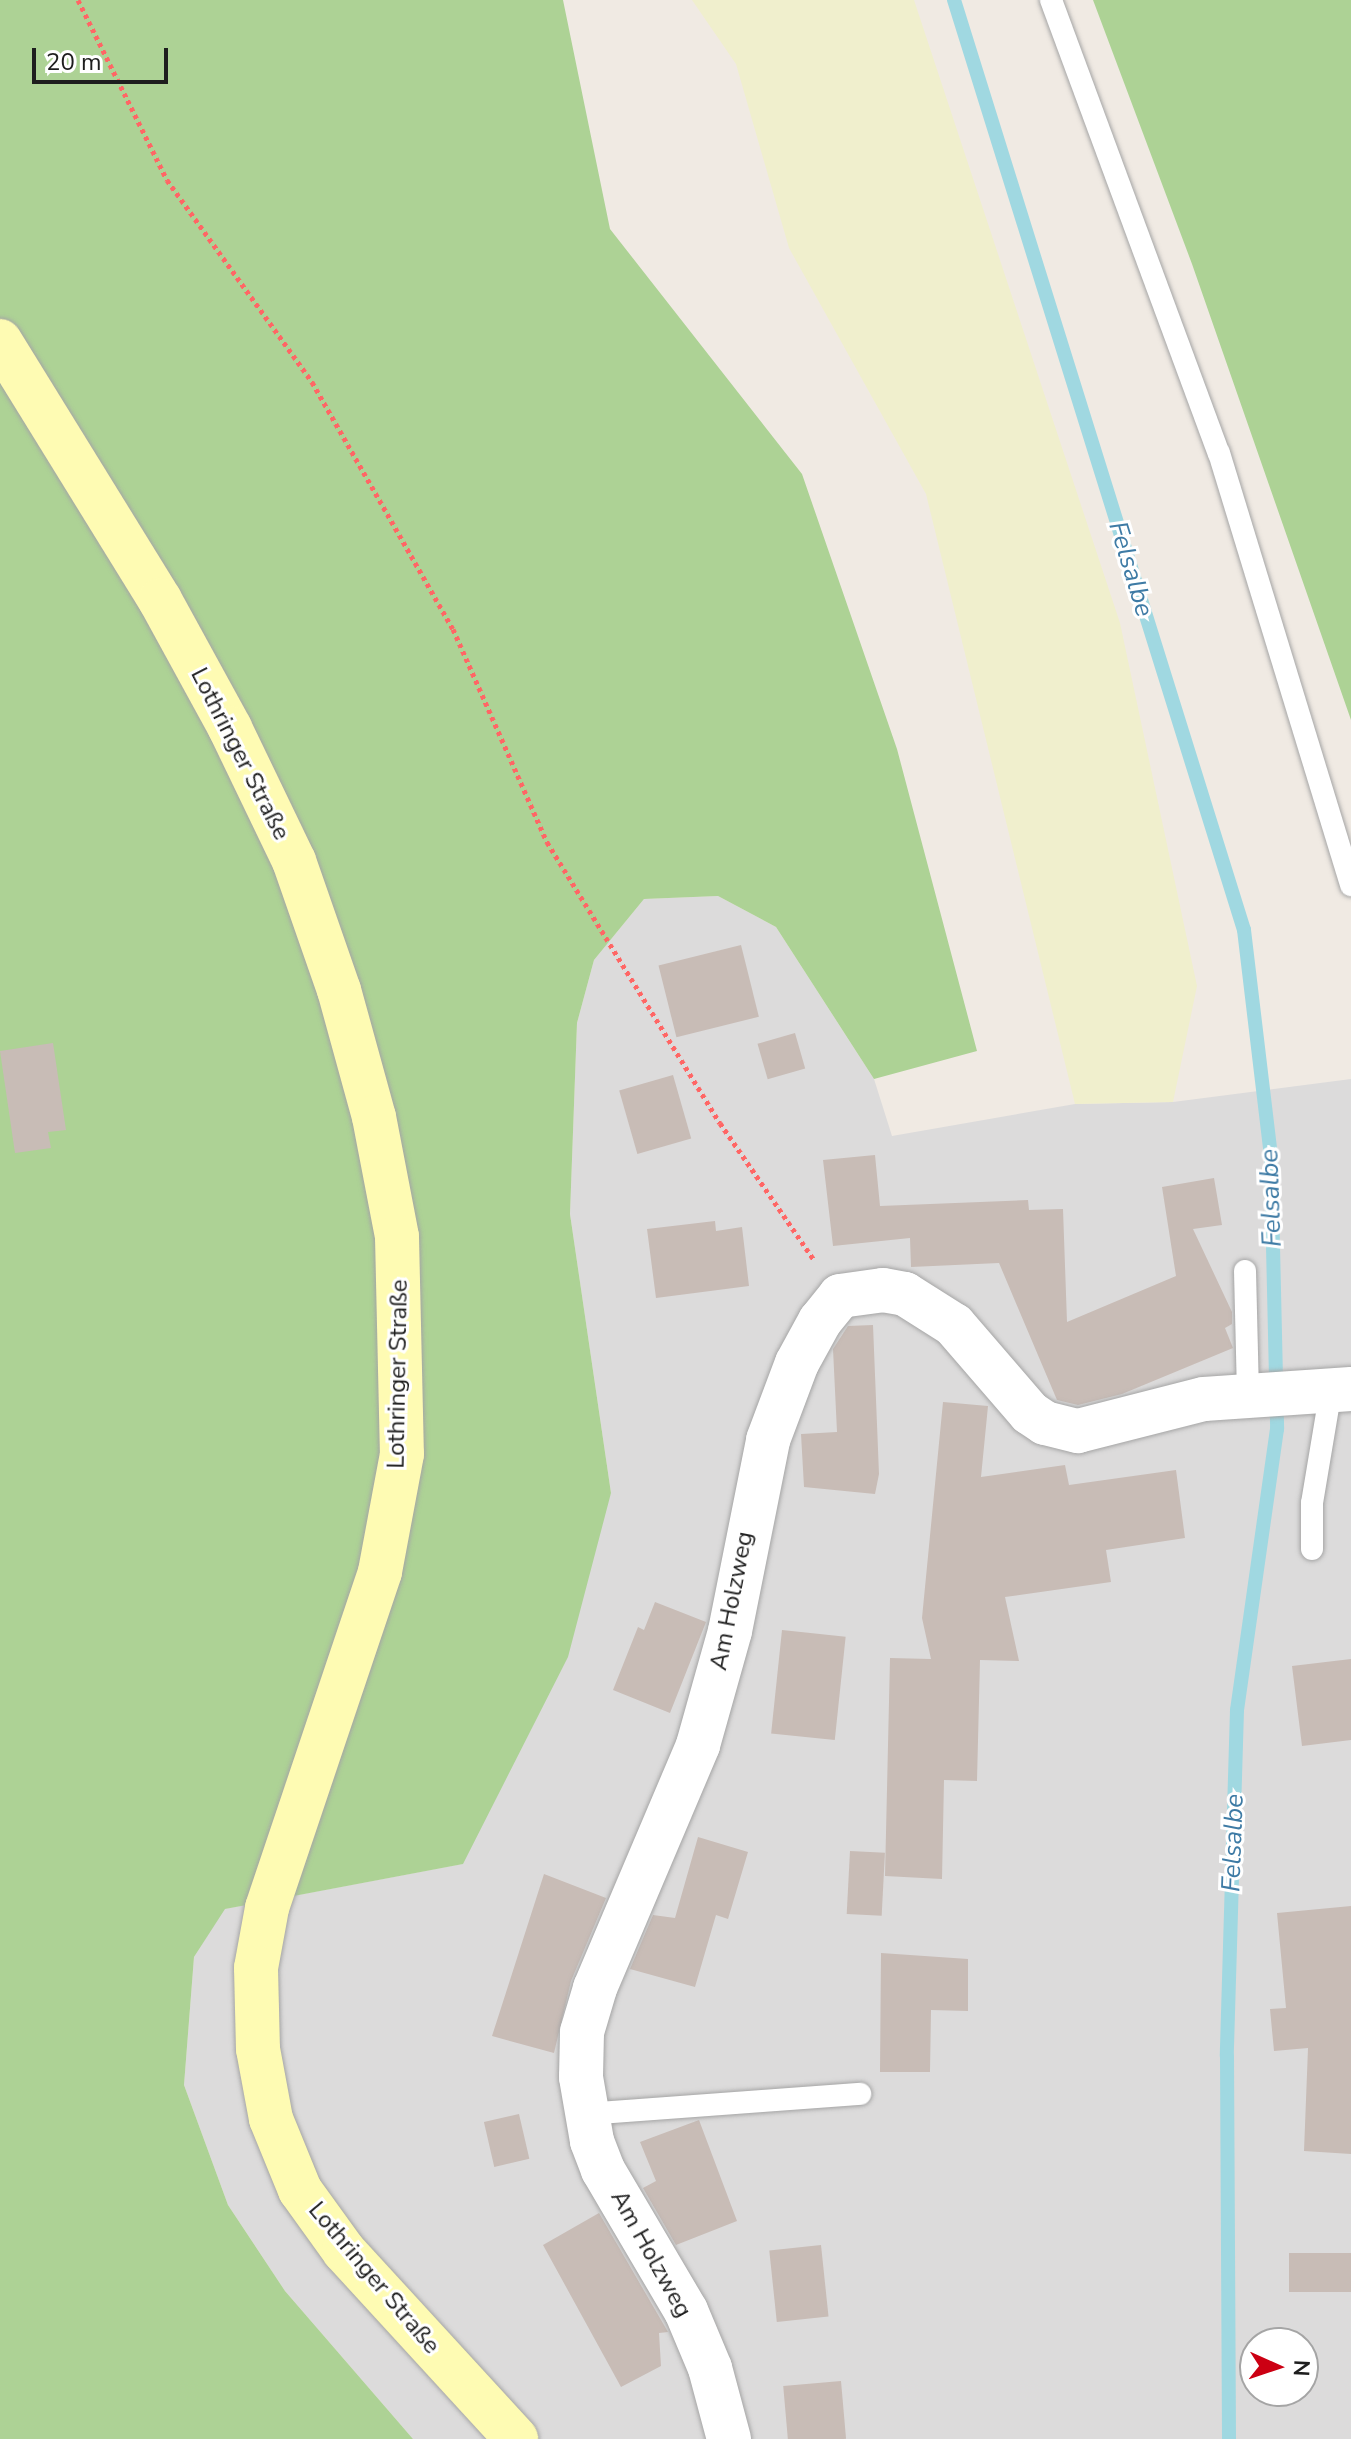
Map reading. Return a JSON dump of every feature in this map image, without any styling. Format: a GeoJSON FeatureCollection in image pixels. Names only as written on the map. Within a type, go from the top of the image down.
{"type":"FeatureCollection","features":[{"type":"Feature","properties":{"kind":"main road","name":"Lothringer Straße"},"geometry":{"type":"LineString","coordinates":[[0,341],[152,587],[230,728],[294,861],[339,990],[374,1117],[397,1237],[402,1454],[380,1572],[267,1908],[256,1968],[258,2049],[271,2119],[300,2190],[344,2251],[516,2439]]}},
{"type":"Feature","properties":{"kind":"street"},"geometry":{"type":"LineString","coordinates":[[840,1296],[883,1290],[926,1305],[983,1353],[1030,1413],[1059,1428],[1102,1427],[1204,1399],[1330,1390]]}},
{"type":"Feature","properties":{"kind":"street","name":"Am Holzweg"},"geometry":{"type":"LineString","coordinates":[[729,2439],[710,2368],[686,2311],[603,2170],[586,2114],[582,2032],[595,1988],[698,1745],[730,1631],[768,1440],[797,1363],[840,1296]]}},
{"type":"Feature","properties":{"kind":"lane"},"geometry":{"type":"LineString","coordinates":[[1051,0],[1219,453],[1351,885]]}},
{"type":"Feature","properties":{"kind":"lane"},"geometry":{"type":"LineString","coordinates":[[1245,1271],[1253,1394]]}},
{"type":"Feature","properties":{"kind":"lane"},"geometry":{"type":"LineString","coordinates":[[1312,1549],[1312,1503],[1330,1390]]}},
{"type":"Feature","properties":{"kind":"lane"},"geometry":{"type":"LineString","coordinates":[[586,2114],[860,2094]]}},
{"type":"Feature","properties":{"kind":"path"},"geometry":{"type":"LineString","coordinates":[[78,0],[167,180],[312,382],[453,629],[547,842],[720,1123],[840,1296]]}},
{"type":"Feature","properties":{"kind":"shaded area"},"geometry":{"type":"Polygon","coordinates":[[[718,896],[776,927],[874,1079],[892,1136],[1075,1104],[1173,1102],[1351,1079],[1351,2439],[413,2439],[285,2291],[228,2205],[184,2085],[194,1957],[224,1909],[462,1864],[611,1493],[570,1214],[577,1023],[594,960],[644,899],[718,896]]]}},
{"type":"Feature","properties":{"kind":"green space"},"geometry":{"type":"Polygon","coordinates":[[[0,0],[563,0],[610,229],[802,474],[897,749],[977,1051],[874,1079],[776,927],[718,896],[644,899],[594,960],[577,1023],[570,1214],[611,1493],[568,1657],[463,1864],[225,1909],[194,1957],[184,2085],[228,2205],[285,2291],[413,2439],[0,2439],[0,0]]]}},
{"type":"Feature","properties":{"kind":"green space"},"geometry":{"type":"Polygon","coordinates":[[[692,0],[914,0],[1120,623],[1197,986],[1173,1102],[1075,1104],[926,494],[789,248],[736,64],[692,0]]]}},
{"type":"Feature","properties":{"kind":"green space"},"geometry":{"type":"Polygon","coordinates":[[[1093,0],[1351,0],[1351,720],[1192,264],[1093,0]]]}},
{"type":"Feature","properties":{"kind":"building"},"geometry":{"type":"Polygon","coordinates":[[[741,945],[759,1017],[676,1037],[659,966],[741,945]]]}},
{"type":"Feature","properties":{"kind":"building"},"geometry":{"type":"Polygon","coordinates":[[[795,1033],[805,1069],[768,1079],[758,1044],[795,1033]]]}},
{"type":"Feature","properties":{"kind":"building"},"geometry":{"type":"Polygon","coordinates":[[[53,1043],[66,1130],[48,1132],[51,1148],[15,1153],[0,1051],[53,1043]]]}},
{"type":"Feature","properties":{"kind":"building"},"geometry":{"type":"Polygon","coordinates":[[[673,1075],[691,1138],[637,1154],[619,1090],[673,1075]]]}},
{"type":"Feature","properties":{"kind":"building"},"geometry":{"type":"Polygon","coordinates":[[[875,1155],[880,1206],[1028,1200],[1029,1210],[1063,1209],[1067,1322],[1176,1276],[1162,1187],[1214,1178],[1222,1225],[1193,1229],[1232,1312],[1232,1324],[1225,1328],[1233,1348],[1122,1394],[1078,1405],[1057,1400],[999,1263],[911,1267],[910,1238],[833,1246],[823,1160],[875,1155]]]}},
{"type":"Feature","properties":{"kind":"building"},"geometry":{"type":"Polygon","coordinates":[[[715,1221],[716,1231],[742,1227],[749,1286],[656,1298],[647,1229],[715,1221]]]}},
{"type":"Feature","properties":{"kind":"building"},"geometry":{"type":"Polygon","coordinates":[[[873,1325],[879,1474],[875,1494],[804,1487],[801,1434],[837,1432],[833,1349],[848,1326],[873,1325]]]}},
{"type":"Feature","properties":{"kind":"building"},"geometry":{"type":"Polygon","coordinates":[[[943,1402],[988,1406],[981,1477],[1065,1465],[1069,1485],[1176,1470],[1185,1538],[1106,1550],[1111,1582],[1005,1597],[1019,1661],[980,1660],[977,1781],[944,1780],[942,1879],[885,1876],[890,1658],[931,1659],[922,1618],[943,1402]]]}},
{"type":"Feature","properties":{"kind":"building"},"geometry":{"type":"Polygon","coordinates":[[[655,1602],[706,1622],[670,1713],[613,1690],[638,1627],[644,1630],[655,1602]]]}},
{"type":"Feature","properties":{"kind":"building"},"geometry":{"type":"Polygon","coordinates":[[[782,1630],[846,1637],[835,1740],[771,1733],[782,1630]]]}},
{"type":"Feature","properties":{"kind":"building"},"geometry":{"type":"Polygon","coordinates":[[[1351,1659],[1351,1740],[1302,1746],[1292,1666],[1351,1659]]]}},
{"type":"Feature","properties":{"kind":"building"},"geometry":{"type":"Polygon","coordinates":[[[698,1837],[748,1852],[728,1919],[716,1915],[695,1987],[630,1969],[653,1915],[675,1918],[698,1837]]]}},
{"type":"Feature","properties":{"kind":"building"},"geometry":{"type":"Polygon","coordinates":[[[850,1851],[885,1853],[882,1916],[847,1914],[850,1851]]]}},
{"type":"Feature","properties":{"kind":"building"},"geometry":{"type":"Polygon","coordinates":[[[544,1874],[606,1898],[571,1981],[554,2053],[492,2036],[544,1874]]]}},
{"type":"Feature","properties":{"kind":"building"},"geometry":{"type":"Polygon","coordinates":[[[1351,1906],[1351,2154],[1304,2151],[1308,2048],[1274,2051],[1270,2009],[1286,2008],[1277,1913],[1351,1906]]]}},
{"type":"Feature","properties":{"kind":"building"},"geometry":{"type":"Polygon","coordinates":[[[881,1953],[968,1959],[968,2011],[931,2010],[930,2072],[880,2072],[881,1953]]]}},
{"type":"Feature","properties":{"kind":"building"},"geometry":{"type":"Polygon","coordinates":[[[519,2114],[529,2159],[494,2167],[484,2122],[519,2114]]]}},
{"type":"Feature","properties":{"kind":"building"},"geometry":{"type":"Polygon","coordinates":[[[699,2120],[737,2221],[676,2245],[643,2188],[656,2181],[640,2142],[699,2120]]]}},
{"type":"Feature","properties":{"kind":"building"},"geometry":{"type":"Polygon","coordinates":[[[599,2213],[668,2332],[659,2333],[661,2366],[621,2387],[543,2245],[599,2213]]]}},
{"type":"Feature","properties":{"kind":"building"},"geometry":{"type":"Polygon","coordinates":[[[821,2245],[829,2317],[777,2322],[769,2250],[821,2245]]]}},
{"type":"Feature","properties":{"kind":"building"},"geometry":{"type":"Polygon","coordinates":[[[1289,2253],[1351,2253],[1351,2292],[1289,2292],[1289,2253]]]}},
{"type":"Feature","properties":{"kind":"building"},"geometry":{"type":"Polygon","coordinates":[[[841,2381],[846,2439],[788,2439],[783,2386],[841,2381]]]}},
{"type":"Feature","properties":{"kind":"waterway","name":"Felsalbe"},"geometry":{"type":"LineString","coordinates":[[954,0],[1244,930],[1271,1158],[1277,1429],[1237,1710],[1227,2056],[1229,2439]]}}]}
